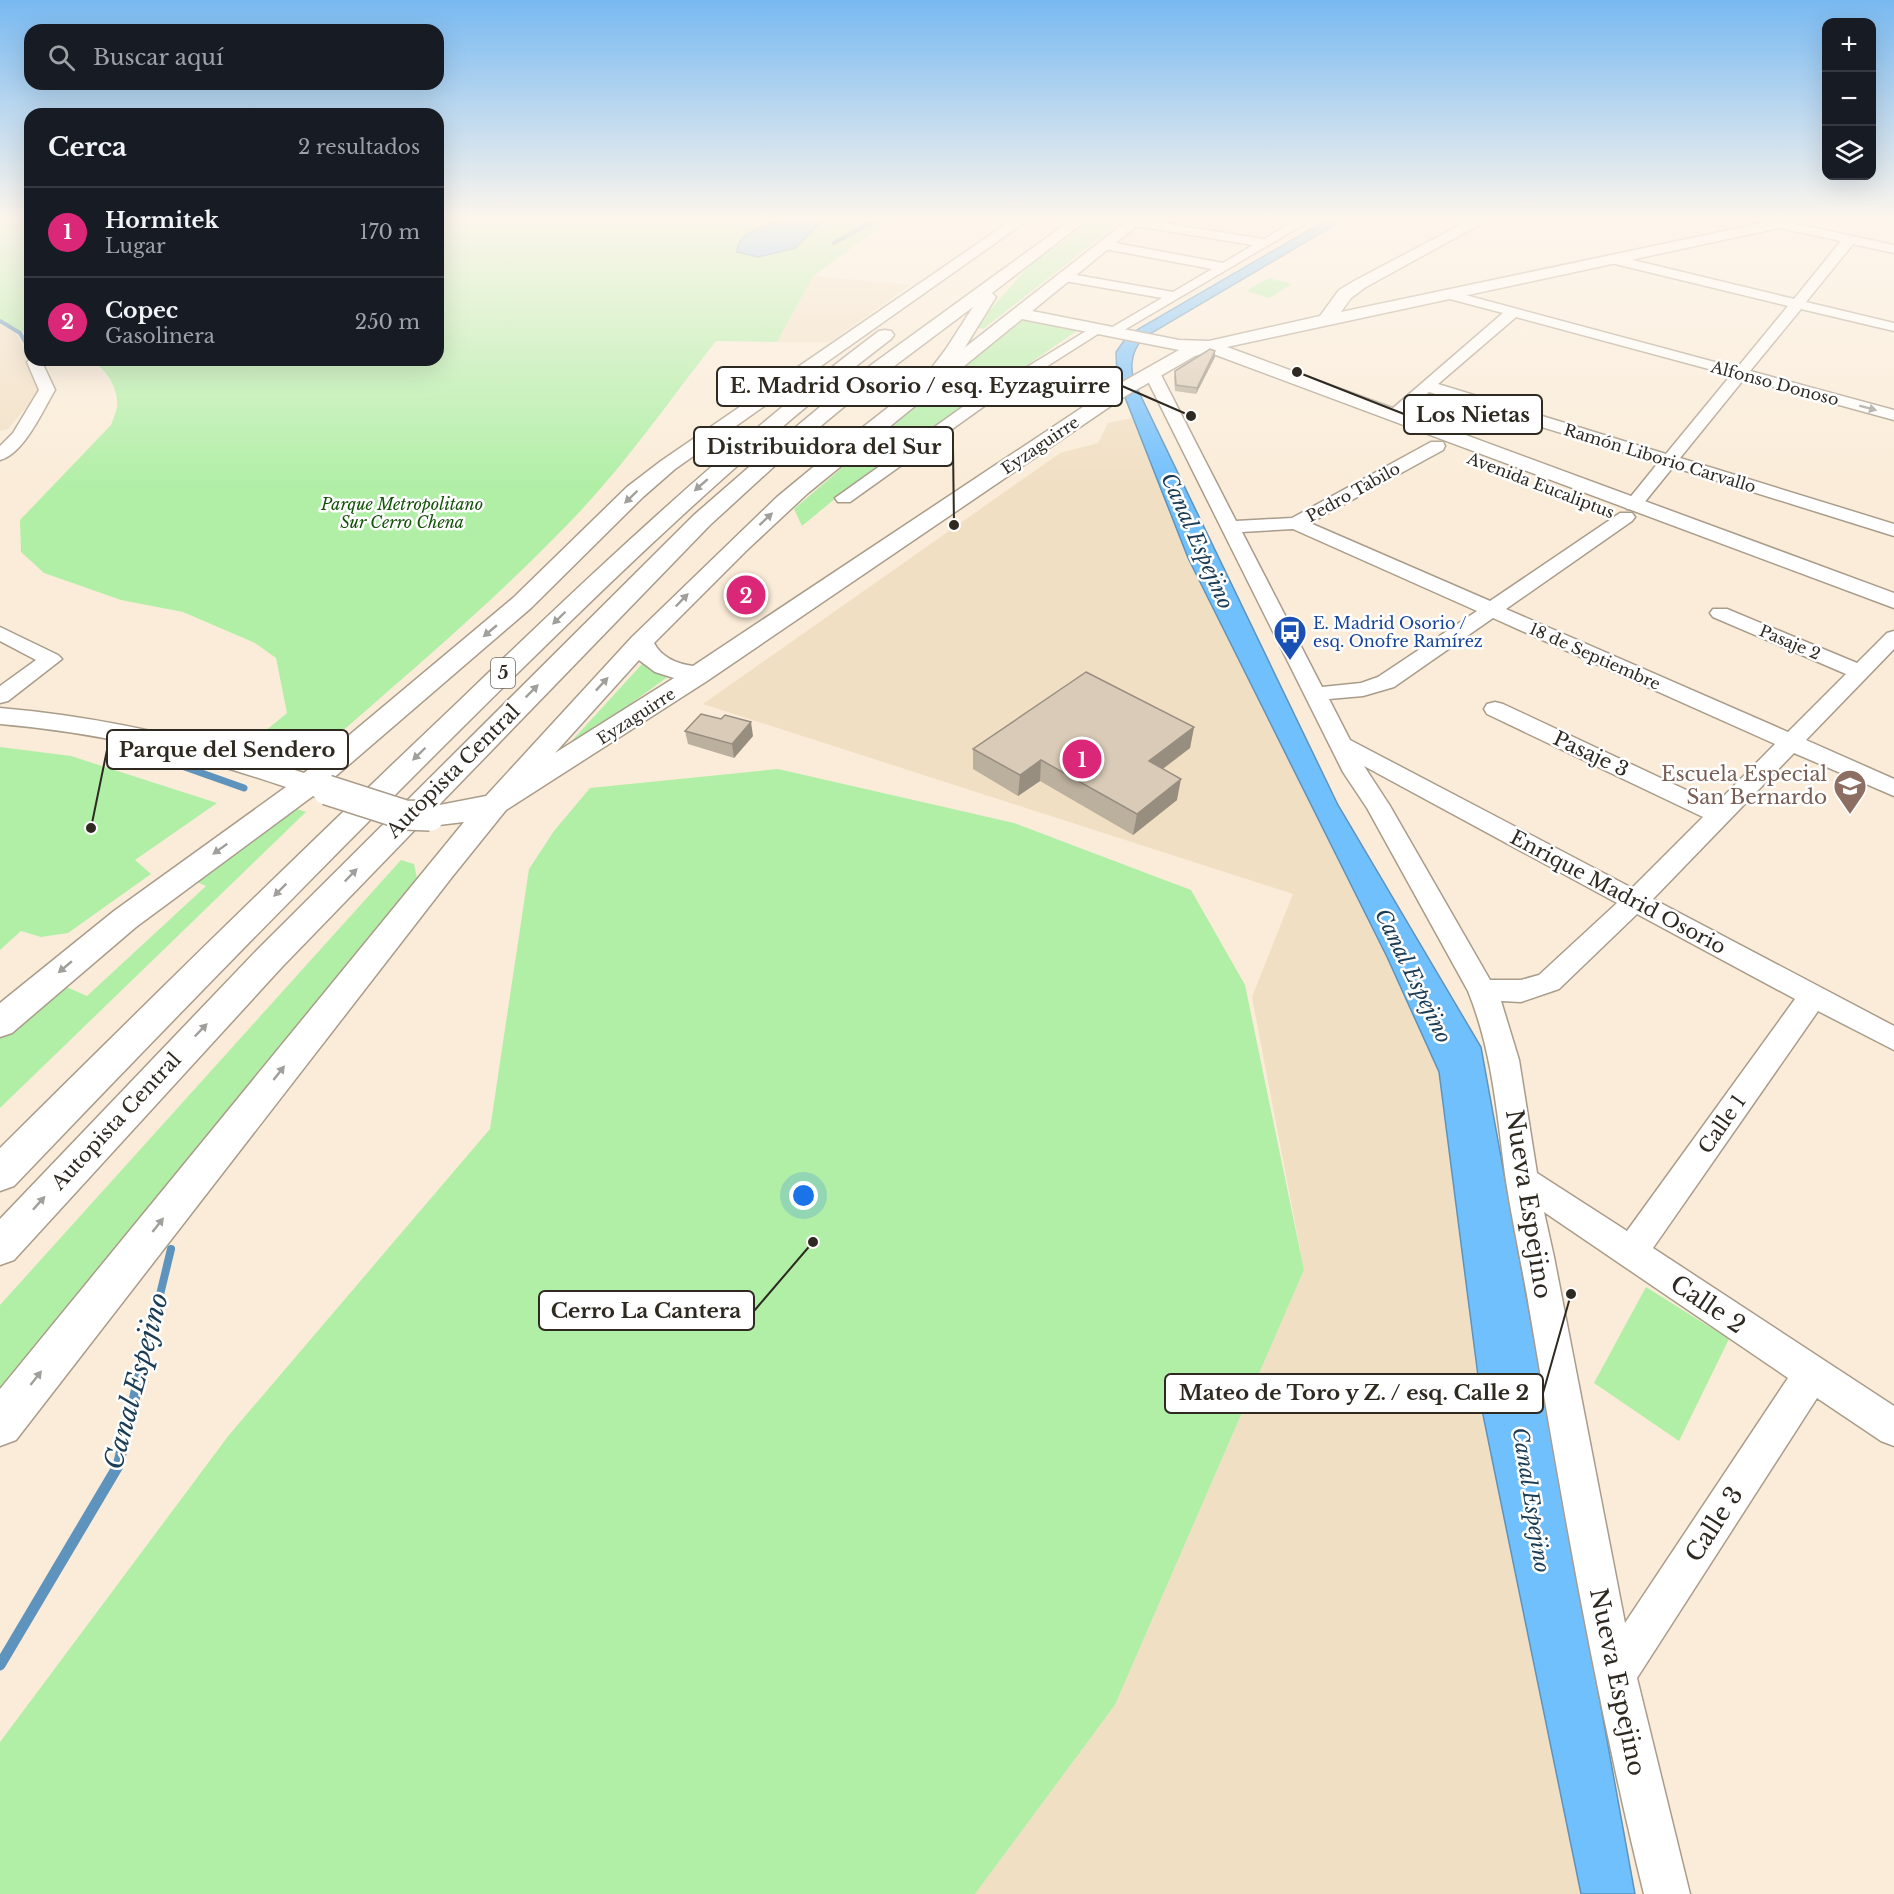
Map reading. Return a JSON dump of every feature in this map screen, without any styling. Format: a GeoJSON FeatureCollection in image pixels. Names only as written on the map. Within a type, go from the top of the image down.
{"type":"FeatureCollection","features":[{"type":"Feature","properties":{"kind":"main road"},"geometry":{"type":"LineString","coordinates":[[0,1023],[124,919],[268,815],[318,787],[522,603],[635,492],[668,465],[894,308]]}},
{"type":"Feature","properties":{"kind":"main road","name":"Autopista Central"},"geometry":{"type":"LineString","coordinates":[[0,1174],[237,932],[660,522],[745,446],[830,376],[924,308]]}},
{"type":"Feature","properties":{"kind":"main road","name":"Autopista Central"},"geometry":{"type":"LineString","coordinates":[[0,1247],[278,950],[695,527],[838,400],[959,308]]}},
{"type":"Feature","properties":{"kind":"main road"},"geometry":{"type":"LineString","coordinates":[[930,382],[953,352],[980,308]]}},
{"type":"Feature","properties":{"kind":"main road"},"geometry":{"type":"LineString","coordinates":[[0,1424],[493,805],[641,642],[699,583],[787,500],[930,382],[1024,308]]}},
{"type":"Feature","properties":{"kind":"main road"},"geometry":{"type":"LineString","coordinates":[[1327,319],[1335,308]]}},
{"type":"Feature","properties":{"kind":"main road","name":"Eyzaguirre"},"geometry":{"type":"LineString","coordinates":[[493,805],[612,732],[1117,393],[1192,348],[1380,308]]}},
{"type":"Feature","properties":{"kind":"main road"},"geometry":{"type":"LineString","coordinates":[[1018,313],[1192,348]]}},
{"type":"Feature","properties":{"kind":"main road","name":"Avenida Eucaliptus"},"geometry":{"type":"LineString","coordinates":[[1192,348],[1393,415],[1894,617]]}},
{"type":"Feature","properties":{"kind":"main road","name":"Avenida Eucaliptus"},"geometry":{"type":"LineString","coordinates":[[1192,348],[1437,446],[1894,601]]}},
{"type":"Feature","properties":{"kind":"main road"},"geometry":{"type":"LineString","coordinates":[[641,642],[650,657],[658,664],[676,671],[698,675]]}},
{"type":"Feature","properties":{"kind":"main road"},"geometry":{"type":"LineString","coordinates":[[0,716],[62,722],[128,733],[195,748],[418,819],[493,805]]}},
{"type":"Feature","properties":{"kind":"main road"},"geometry":{"type":"LineString","coordinates":[[392,930],[494,831],[612,732]]}},
{"type":"Feature","properties":{"kind":"main road"},"geometry":{"type":"LineString","coordinates":[[266,770],[274,784],[275,791],[275,799],[268,815]]}},
{"type":"Feature","properties":{"kind":"main road"},"geometry":{"type":"LineString","coordinates":[[418,819],[434,844],[441,869]]}},
{"type":"Feature","properties":{"kind":"street"},"geometry":{"type":"LineString","coordinates":[[1119,333],[1156,308]]}},
{"type":"Feature","properties":{"kind":"street","name":"Alfonso Donoso"},"geometry":{"type":"LineString","coordinates":[[1500,308],[1894,415]]}},
{"type":"Feature","properties":{"kind":"street"},"geometry":{"type":"LineString","coordinates":[[1147,376],[1230,526],[1315,694],[1363,688],[1386,682],[1630,511],[1793,308]]}},
{"type":"Feature","properties":{"kind":"street"},"geometry":{"type":"LineString","coordinates":[[1816,308],[1894,327]]}},
{"type":"Feature","properties":{"kind":"street"},"geometry":{"type":"LineString","coordinates":[[1393,415],[1513,312]]}},
{"type":"Feature","properties":{"kind":"street"},"geometry":{"type":"LineString","coordinates":[[844,498],[977,404],[1096,329]]}},
{"type":"Feature","properties":{"kind":"street"},"geometry":{"type":"LineString","coordinates":[[0,455],[20,436],[47,390],[37,366]]}},
{"type":"Feature","properties":{"kind":"street","name":"Ramón Liborio Carvallo"},"geometry":{"type":"LineString","coordinates":[[1426,386],[1894,530]]}},
{"type":"Feature","properties":{"kind":"street"},"geometry":{"type":"LineString","coordinates":[[0,442],[20,436]]}},
{"type":"Feature","properties":{"kind":"street","name":"Pedro Tabilo"},"geometry":{"type":"LineString","coordinates":[[1230,526],[1296,523],[1437,446]]}},
{"type":"Feature","properties":{"kind":"street","name":"18 de Septiembre"},"geometry":{"type":"LineString","coordinates":[[1296,523],[1894,788]]}},
{"type":"Feature","properties":{"kind":"street","name":"Pasaje 2"},"geometry":{"type":"LineString","coordinates":[[1720,613],[1860,672]]}},
{"type":"Feature","properties":{"kind":"street"},"geometry":{"type":"LineString","coordinates":[[0,633],[51,658],[0,696]]}},
{"type":"Feature","properties":{"kind":"street"},"geometry":{"type":"LineString","coordinates":[[1482,990],[1521,991],[1549,982],[1635,901],[1894,637]]}},
{"type":"Feature","properties":{"kind":"street","name":"Nueva Espejino"},"geometry":{"type":"LineString","coordinates":[[1315,694],[1363,787],[1378,806],[1482,990],[1502,1040],[1522,1180],[1615,1675],[1649,1829],[1667,1894]]}},
{"type":"Feature","properties":{"kind":"street","name":"Pasaje 3"},"geometry":{"type":"LineString","coordinates":[[1495,709],[1720,815]]}},
{"type":"Feature","properties":{"kind":"street","name":"Enrique Madrid Osorio"},"geometry":{"type":"LineString","coordinates":[[1342,745],[1894,1039]]}},
{"type":"Feature","properties":{"kind":"street"},"geometry":{"type":"LineString","coordinates":[[1378,806],[1380,765]]}},
{"type":"Feature","properties":{"kind":"street","name":"Calle 1"},"geometry":{"type":"LineString","coordinates":[[1630,1252],[1813,996]]}},
{"type":"Feature","properties":{"kind":"street","name":"Calle 2"},"geometry":{"type":"LineString","coordinates":[[1522,1180],[1894,1428]]}},
{"type":"Feature","properties":{"kind":"street","name":"Calle 3"},"geometry":{"type":"LineString","coordinates":[[1615,1675],[1812,1373]]}},
{"type":"Feature","properties":{"kind":"shaded area"},"geometry":{"type":"Polygon","coordinates":[[[795,308],[877,308],[830,342],[777,342],[795,308]]]}},
{"type":"Feature","properties":{"kind":"shaded area"},"geometry":{"type":"Polygon","coordinates":[[[0,322],[13,328],[24,349],[24,366],[31,366],[39,392],[8,429],[0,431],[0,322]]]}},
{"type":"Feature","properties":{"kind":"shaded area"},"geometry":{"type":"Polygon","coordinates":[[[1132,418],[1188,558],[1387,957],[1439,1072],[1483,1415],[1581,1894],[975,1894],[1115,1705],[1304,1270],[1252,997],[1293,894],[703,704],[1060,453],[1098,443],[1108,423],[1132,418]]]}},
{"type":"Feature","properties":{"kind":"green space"},"geometry":{"type":"Polygon","coordinates":[[[0,308],[24,308],[24,332],[0,322],[0,308]]]}},
{"type":"Feature","properties":{"kind":"green space","name":"Parque Metropolitano Sur Cerro Chena"},"geometry":{"type":"Polygon","coordinates":[[[444,308],[795,308],[777,342],[716,341],[626,458],[588,503],[539,554],[479,611],[323,748],[292,758],[242,750],[287,713],[276,658],[255,643],[183,612],[121,600],[44,573],[21,552],[20,520],[111,425],[117,407],[116,393],[110,379],[99,366],[444,366],[444,308]]]}},
{"type":"Feature","properties":{"kind":"green space"},"geometry":{"type":"Polygon","coordinates":[[[991,308],[1009,308],[983,329],[975,327],[991,308]]]}},
{"type":"Feature","properties":{"kind":"green space"},"geometry":{"type":"Polygon","coordinates":[[[1022,321],[1078,330],[842,493],[802,526],[794,509],[877,438],[1022,321]]]}},
{"type":"Feature","properties":{"kind":"green space"},"geometry":{"type":"Polygon","coordinates":[[[643,663],[669,676],[558,756],[643,663]]]}},
{"type":"Feature","properties":{"kind":"green space"},"geometry":{"type":"Polygon","coordinates":[[[0,747],[71,756],[217,803],[135,860],[151,874],[68,933],[41,937],[21,931],[0,950],[0,747]]]}},
{"type":"Feature","properties":{"kind":"green space"},"geometry":{"type":"Polygon","coordinates":[[[778,769],[1014,823],[1191,890],[1245,985],[1304,1270],[1115,1705],[975,1894],[0,1894],[0,1742],[229,1435],[490,1129],[529,869],[554,831],[590,788],[778,769]]]}},
{"type":"Feature","properties":{"kind":"green space"},"geometry":{"type":"Polygon","coordinates":[[[294,808],[306,812],[0,1108],[0,1031],[55,982],[87,996],[206,886],[187,878],[294,808]]]}},
{"type":"Feature","properties":{"kind":"green space"},"geometry":{"type":"Polygon","coordinates":[[[401,860],[414,864],[418,883],[0,1410],[0,1305],[401,860]]]}},
{"type":"Feature","properties":{"kind":"green space"},"geometry":{"type":"Polygon","coordinates":[[[1646,1287],[1729,1339],[1679,1441],[1594,1383],[1646,1287]]]}},
{"type":"Feature","properties":{"kind":"water"},"geometry":{"type":"Polygon","coordinates":[[[1174,308],[1193,308],[1143,338],[1135,350],[1132,362],[1137,388],[1338,805],[1481,1047],[1635,1894],[1581,1894],[1483,1415],[1439,1072],[1387,957],[1188,558],[1117,377],[1116,352],[1128,335],[1174,308]]]}},
{"type":"Feature","properties":{"kind":"building"},"geometry":{"type":"Polygon","coordinates":[[[1210,349],[1215,351],[1197,388],[1176,385],[1175,371],[1210,349]]]}},
{"type":"Feature","properties":{"kind":"building"},"geometry":{"type":"Polygon","coordinates":[[[1086,672],[1194,727],[1149,761],[1181,779],[1137,814],[1041,760],[1020,775],[973,749],[1086,672]]]}},
{"type":"Feature","properties":{"kind":"building"},"geometry":{"type":"Polygon","coordinates":[[[701,714],[721,719],[725,715],[751,722],[732,744],[685,731],[701,714]]]}},
{"type":"Feature","properties":{"kind":"waterway","name":"Canal Espejino"},"geometry":{"type":"LineString","coordinates":[[0,321],[20,333],[24,340]]}},
{"type":"Feature","properties":{"kind":"waterway"},"geometry":{"type":"LineString","coordinates":[[162,759],[244,788]]}},
{"type":"Feature","properties":{"kind":"waterway","name":"Canal Espejino"},"geometry":{"type":"LineString","coordinates":[[144,1361],[171,1249]]}},
{"type":"Feature","properties":{"kind":"waterway","name":"Canal Espejino"},"geometry":{"type":"LineString","coordinates":[[0,1665],[118,1466],[144,1359]]}},
{"type":"Feature","properties":{"kind":"place","name":"Los Nietas"},"geometry":{"type":"Point","coordinates":[1297,372]}},
{"type":"Feature","properties":{"kind":"place","name":"E. Madrid Osorio / esq. Eyzaguirre"},"geometry":{"type":"Point","coordinates":[1191,416]}},
{"type":"Feature","properties":{"kind":"place","name":"Distribuidora del Sur"},"geometry":{"type":"Point","coordinates":[954,525]}},
{"type":"Feature","properties":{"kind":"place","name":"Copec"},"geometry":{"type":"Point","coordinates":[746,595]}},
{"type":"Feature","properties":{"kind":"place","name":"E. Madrid Osorio / esq. Onofre Ramírez"},"geometry":{"type":"Point","coordinates":[1290,661]}},
{"type":"Feature","properties":{"kind":"place","name":"Hormitek"},"geometry":{"type":"Point","coordinates":[1082,759]}},
{"type":"Feature","properties":{"kind":"place","name":"Escuela Especial San Bernardo"},"geometry":{"type":"Point","coordinates":[1850,815]}},
{"type":"Feature","properties":{"kind":"place","name":"Parque del Sendero"},"geometry":{"type":"Point","coordinates":[91,828]}},
{"type":"Feature","properties":{"kind":"place","name":"Cerro La Cantera"},"geometry":{"type":"Point","coordinates":[813,1242]}},
{"type":"Feature","properties":{"kind":"place","name":"Mateo de Toro y Z. / esq. Calle 2"},"geometry":{"type":"Point","coordinates":[1571,1294]}}]}
